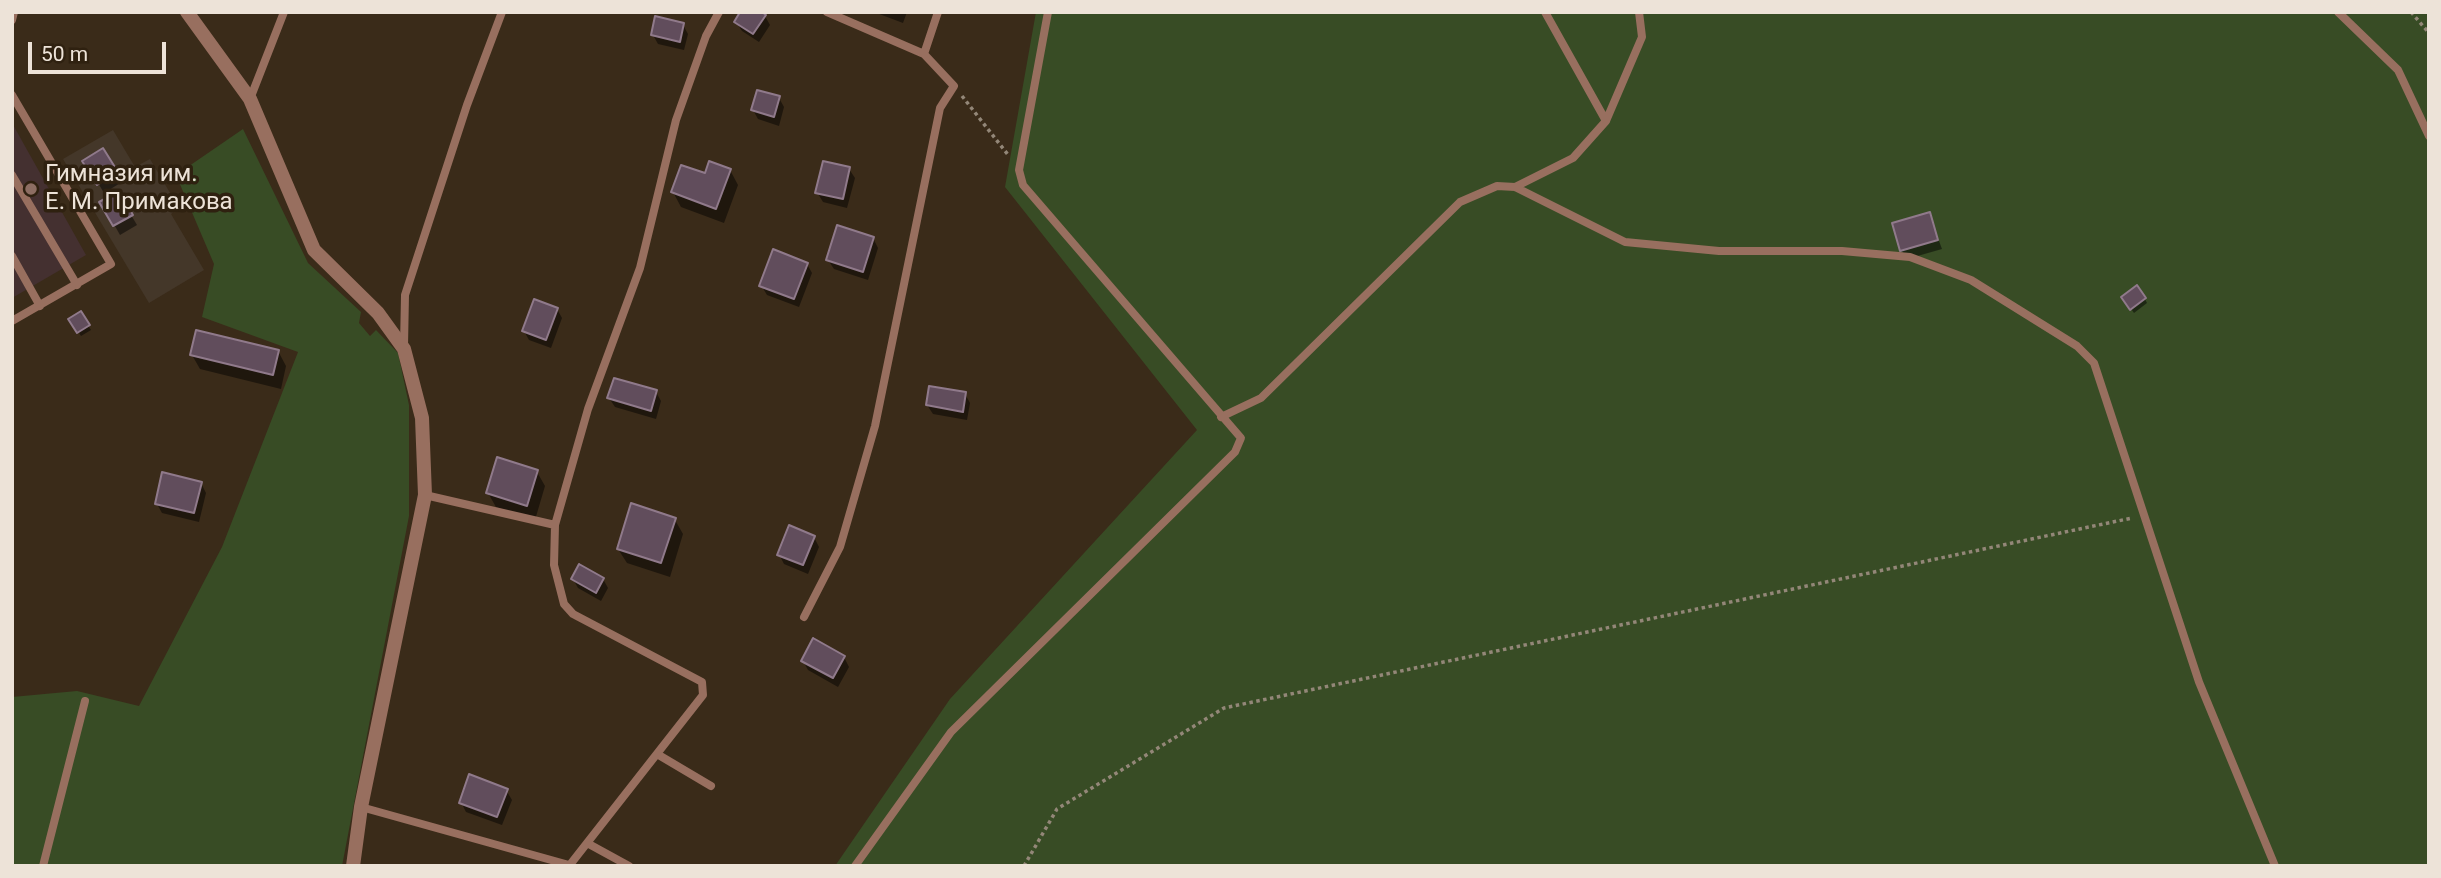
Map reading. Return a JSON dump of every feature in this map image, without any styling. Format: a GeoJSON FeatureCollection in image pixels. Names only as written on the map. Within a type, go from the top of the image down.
{"type":"FeatureCollection","features":[{"type":"Feature","properties":{"kind":"street"},"geometry":{"type":"LineString","coordinates":[[187,12],[250,99],[314,250],[378,313],[404,349],[422,418],[425,495],[361,807],[353,866]]}},
{"type":"Feature","properties":{"kind":"lane"},"geometry":{"type":"LineString","coordinates":[[12,20],[14,12]]}},
{"type":"Feature","properties":{"kind":"lane"},"geometry":{"type":"LineString","coordinates":[[250,99],[284,12]]}},
{"type":"Feature","properties":{"kind":"lane"},"geometry":{"type":"LineString","coordinates":[[404,349],[405,295],[467,105],[502,12]]}},
{"type":"Feature","properties":{"kind":"lane"},"geometry":{"type":"LineString","coordinates":[[361,807],[569,865],[703,695],[702,682],[573,614],[564,604],[557,584],[555,525],[588,410],[640,268],[676,120],[706,36],[719,12]]}},
{"type":"Feature","properties":{"kind":"lane"},"geometry":{"type":"LineString","coordinates":[[804,617],[839,547],[875,426],[940,108],[954,86],[924,54],[827,12]]}},
{"type":"Feature","properties":{"kind":"lane"},"geometry":{"type":"LineString","coordinates":[[924,54],[938,12]]}},
{"type":"Feature","properties":{"kind":"lane"},"geometry":{"type":"LineString","coordinates":[[855,866],[951,732],[1235,452],[1241,438],[1023,185],[1019,170],[1048,12]]}},
{"type":"Feature","properties":{"kind":"lane"},"geometry":{"type":"LineString","coordinates":[[1545,12],[1606,121]]}},
{"type":"Feature","properties":{"kind":"lane"},"geometry":{"type":"LineString","coordinates":[[1515,187],[1573,158],[1606,121],[1642,37],[1639,12]]}},
{"type":"Feature","properties":{"kind":"lane"},"geometry":{"type":"LineString","coordinates":[[2338,12],[2398,70],[2429,136]]}},
{"type":"Feature","properties":{"kind":"lane"},"geometry":{"type":"LineString","coordinates":[[12,94],[111,264],[12,321]]}},
{"type":"Feature","properties":{"kind":"lane"},"geometry":{"type":"LineString","coordinates":[[12,174],[77,285]]}},
{"type":"Feature","properties":{"kind":"lane"},"geometry":{"type":"LineString","coordinates":[[1222,417],[1261,398],[1460,202],[1497,186],[1515,187],[1625,242],[1719,251],[1842,251],[1910,257],[1971,280],[2077,346],[2094,363],[2199,682],[2275,866]]}},
{"type":"Feature","properties":{"kind":"lane"},"geometry":{"type":"LineString","coordinates":[[12,256],[40,306]]}},
{"type":"Feature","properties":{"kind":"lane"},"geometry":{"type":"LineString","coordinates":[[425,495],[555,525]]}},
{"type":"Feature","properties":{"kind":"lane"},"geometry":{"type":"LineString","coordinates":[[43,866],[85,701]]}},
{"type":"Feature","properties":{"kind":"lane"},"geometry":{"type":"LineString","coordinates":[[657,754],[711,786]]}},
{"type":"Feature","properties":{"kind":"lane"},"geometry":{"type":"LineString","coordinates":[[587,843],[629,866]]}},
{"type":"Feature","properties":{"kind":"path"},"geometry":{"type":"LineString","coordinates":[[2411,12],[2429,33]]}},
{"type":"Feature","properties":{"kind":"path"},"geometry":{"type":"LineString","coordinates":[[954,86],[1019,170]]}},
{"type":"Feature","properties":{"kind":"path"},"geometry":{"type":"LineString","coordinates":[[1024,866],[1057,809],[1224,708],[2145,516]]}},
{"type":"Feature","properties":{"kind":"shaded area","name":"Гимназия им. Е. М. Примакова"},"geometry":{"type":"Polygon","coordinates":[[[12,123],[86,255],[12,298],[12,123]]]}},
{"type":"Feature","properties":{"kind":"shaded area"},"geometry":{"type":"Polygon","coordinates":[[[113,130],[135,167],[150,159],[179,208],[171,214],[204,270],[149,303],[63,159],[113,130]]]}},
{"type":"Feature","properties":{"kind":"green space"},"geometry":{"type":"Polygon","coordinates":[[[1036,12],[2429,12],[2429,866],[835,866],[950,699],[1197,430],[1005,187],[1036,12]]]}},
{"type":"Feature","properties":{"kind":"green space"},"geometry":{"type":"Polygon","coordinates":[[[243,129],[308,263],[361,312],[359,323],[370,336],[376,330],[398,353],[409,405],[409,516],[342,866],[12,866],[12,697],[77,691],[139,706],[222,547],[298,352],[202,317],[214,264],[176,175],[243,129]]]}},
{"type":"Feature","properties":{"kind":"building"},"geometry":{"type":"Polygon","coordinates":[[[740,12],[762,12],[766,15],[753,34],[734,22],[740,12]]]}},
{"type":"Feature","properties":{"kind":"building"},"geometry":{"type":"Polygon","coordinates":[[[655,16],[684,23],[680,42],[651,35],[655,16]]]}},
{"type":"Feature","properties":{"kind":"building"},"geometry":{"type":"Polygon","coordinates":[[[757,90],[780,96],[774,117],[751,110],[757,90]]]}},
{"type":"Feature","properties":{"kind":"building"},"geometry":{"type":"Polygon","coordinates":[[[103,148],[118,172],[97,185],[82,161],[103,148]]]}},
{"type":"Feature","properties":{"kind":"building"},"geometry":{"type":"Polygon","coordinates":[[[709,161],[731,169],[716,209],[671,192],[681,165],[705,173],[709,161]]]}},
{"type":"Feature","properties":{"kind":"building"},"geometry":{"type":"Polygon","coordinates":[[[823,161],[850,167],[843,199],[815,193],[823,161]]]}},
{"type":"Feature","properties":{"kind":"building"},"geometry":{"type":"Polygon","coordinates":[[[119,191],[133,215],[113,226],[99,202],[119,191]]]}},
{"type":"Feature","properties":{"kind":"building"},"geometry":{"type":"Polygon","coordinates":[[[1930,212],[1938,240],[1900,251],[1892,223],[1930,212]]]}},
{"type":"Feature","properties":{"kind":"building"},"geometry":{"type":"Polygon","coordinates":[[[837,225],[874,237],[863,272],[826,260],[837,225]]]}},
{"type":"Feature","properties":{"kind":"building"},"geometry":{"type":"Polygon","coordinates":[[[773,249],[808,263],[794,299],[759,286],[773,249]]]}},
{"type":"Feature","properties":{"kind":"building"},"geometry":{"type":"Polygon","coordinates":[[[2137,285],[2146,298],[2130,310],[2121,297],[2137,285]]]}},
{"type":"Feature","properties":{"kind":"building"},"geometry":{"type":"Polygon","coordinates":[[[534,299],[558,308],[546,340],[522,331],[534,299]]]}},
{"type":"Feature","properties":{"kind":"building"},"geometry":{"type":"Polygon","coordinates":[[[81,311],[90,325],[77,333],[68,319],[81,311]]]}},
{"type":"Feature","properties":{"kind":"building"},"geometry":{"type":"Polygon","coordinates":[[[196,330],[279,350],[273,375],[190,355],[196,330]]]}},
{"type":"Feature","properties":{"kind":"building"},"geometry":{"type":"Polygon","coordinates":[[[614,378],[657,390],[651,411],[607,398],[614,378]]]}},
{"type":"Feature","properties":{"kind":"building"},"geometry":{"type":"Polygon","coordinates":[[[929,386],[966,392],[963,412],[926,405],[929,386]]]}},
{"type":"Feature","properties":{"kind":"building"},"geometry":{"type":"Polygon","coordinates":[[[497,457],[538,470],[527,506],[486,493],[497,457]]]}},
{"type":"Feature","properties":{"kind":"building"},"geometry":{"type":"Polygon","coordinates":[[[162,472],[202,482],[194,513],[155,504],[162,472]]]}},
{"type":"Feature","properties":{"kind":"building"},"geometry":{"type":"Polygon","coordinates":[[[631,503],[676,518],[661,563],[617,549],[631,503]]]}},
{"type":"Feature","properties":{"kind":"building"},"geometry":{"type":"Polygon","coordinates":[[[789,525],[815,536],[803,565],[777,555],[789,525]]]}},
{"type":"Feature","properties":{"kind":"building"},"geometry":{"type":"Polygon","coordinates":[[[579,564],[604,578],[596,593],[571,579],[579,564]]]}},
{"type":"Feature","properties":{"kind":"building"},"geometry":{"type":"Polygon","coordinates":[[[813,638],[845,656],[833,678],[801,661],[813,638]]]}},
{"type":"Feature","properties":{"kind":"building"},"geometry":{"type":"Polygon","coordinates":[[[469,774],[508,789],[497,817],[459,803],[469,774]]]}},
{"type":"Feature","properties":{"kind":"place","name":"Гимназия им. Е. М. Примакова"},"geometry":{"type":"Point","coordinates":[31,189]}}]}
